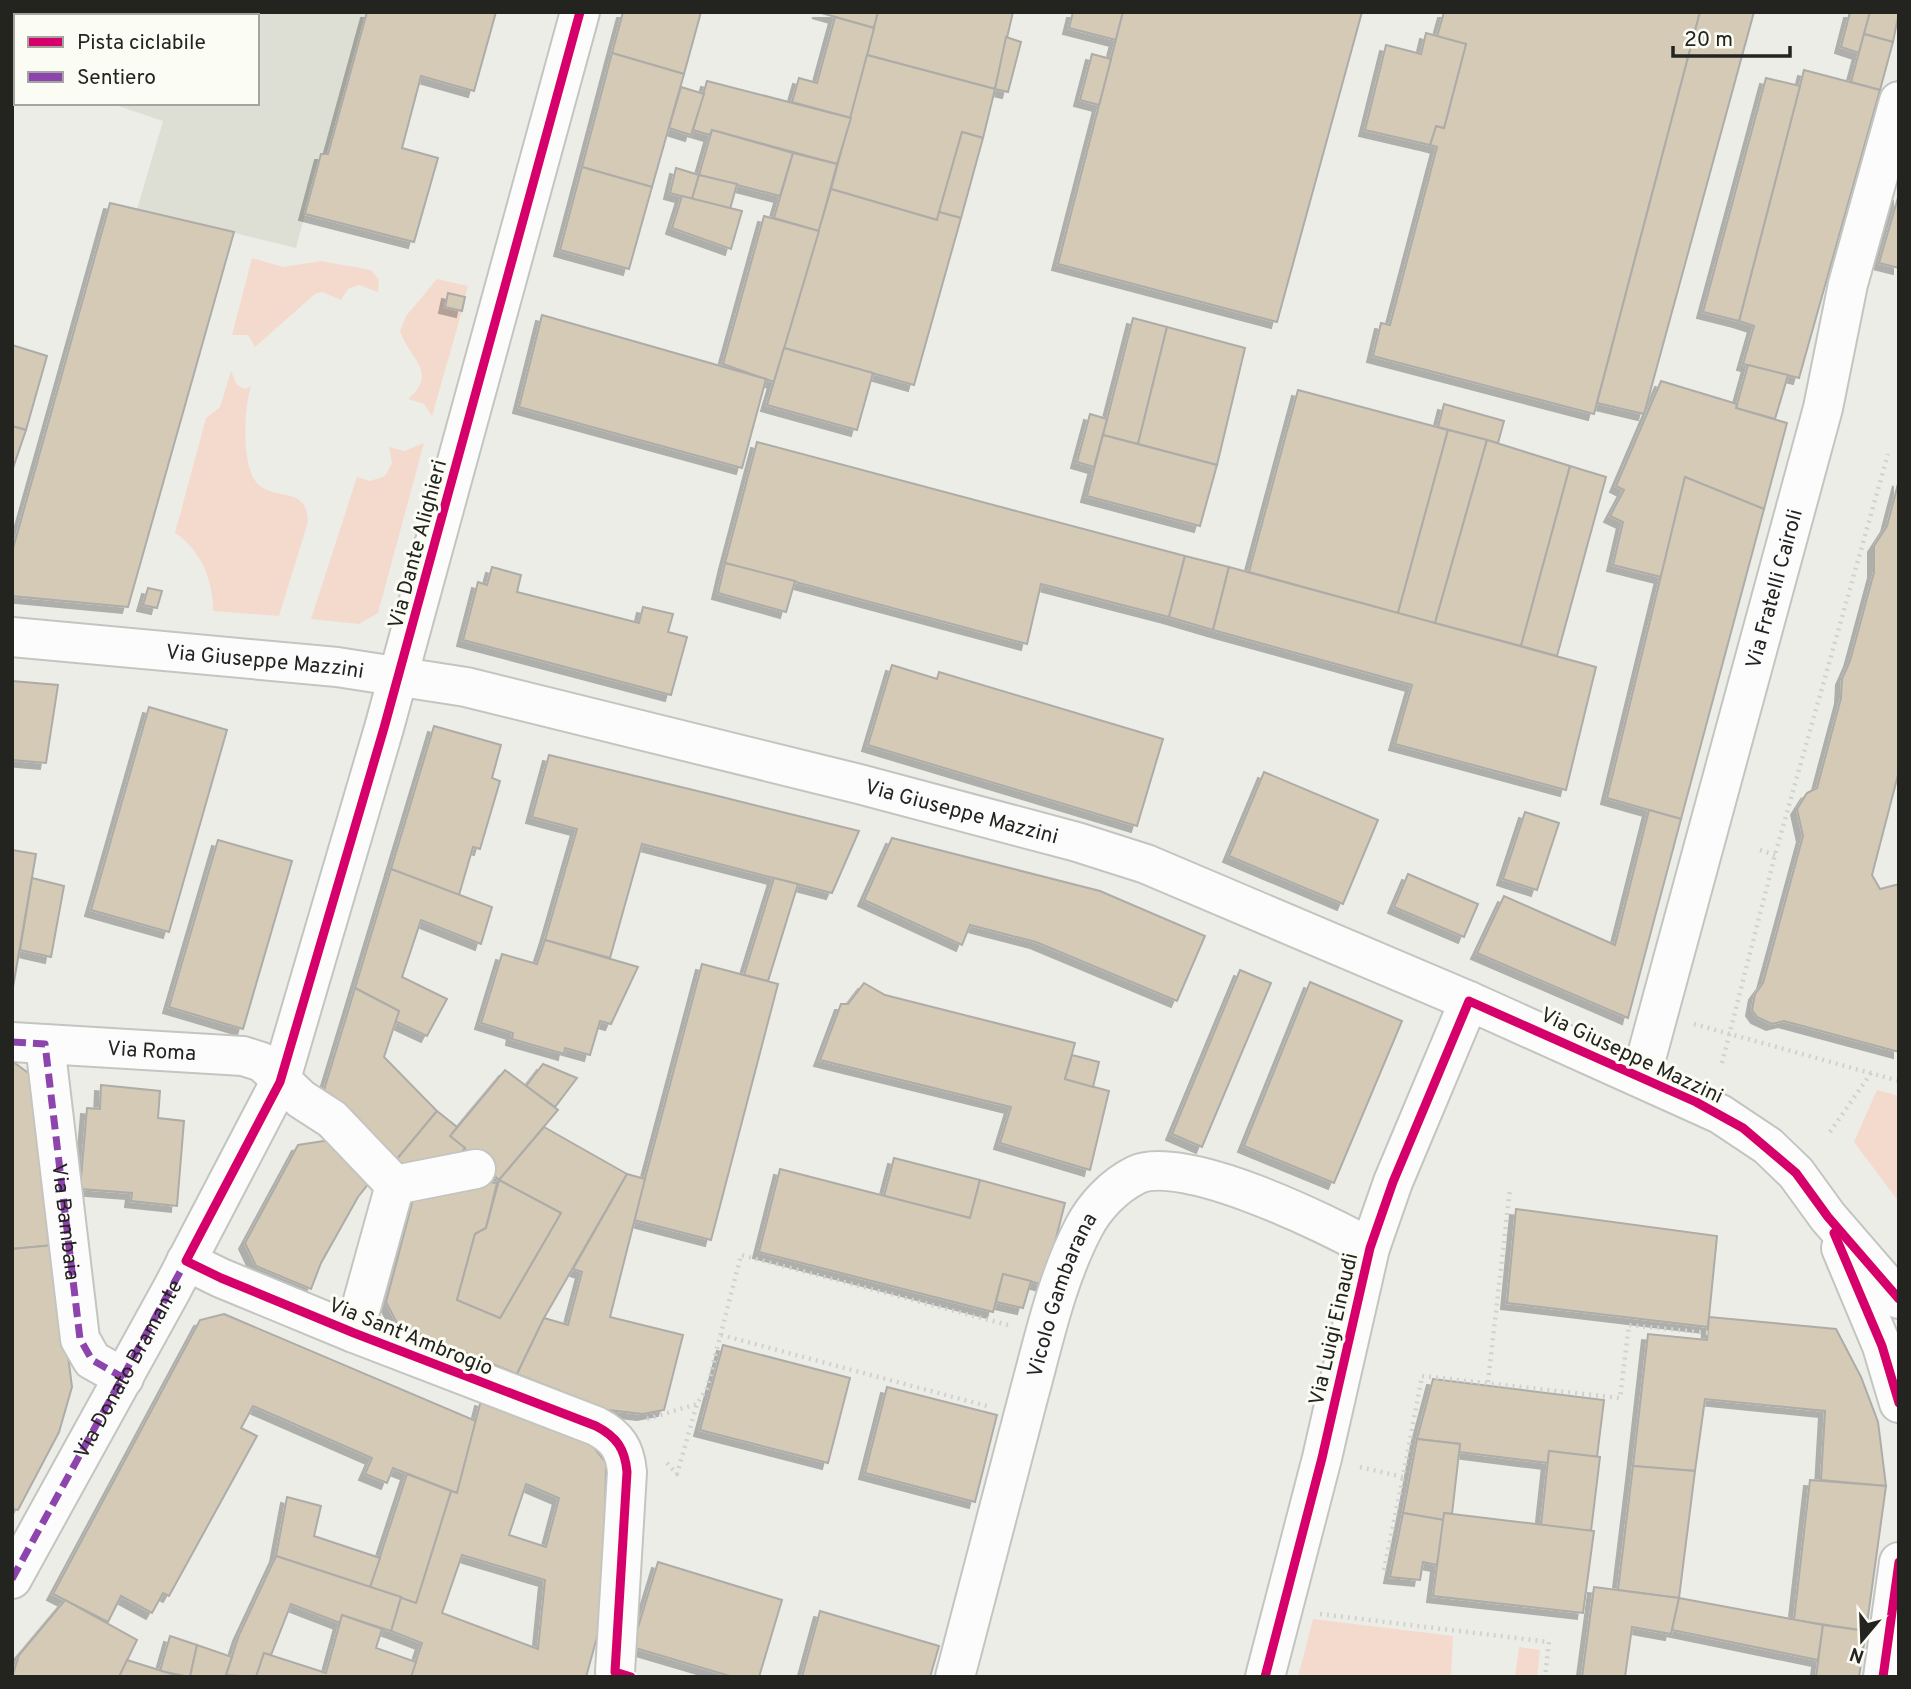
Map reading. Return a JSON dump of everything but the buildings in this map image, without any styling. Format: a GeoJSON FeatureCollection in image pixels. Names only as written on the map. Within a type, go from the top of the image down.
{"type":"FeatureCollection","features":[{"type":"Feature","properties":{"kind":"street","name":"Via Dante Alighieri"},"geometry":{"type":"LineString","coordinates":[[280,1082],[398,676],[580,12]]}},
{"type":"Feature","properties":{"kind":"street","name":"Via Fratelli Cairoli"},"geometry":{"type":"LineString","coordinates":[[1641,1077],[1816,434],[1848,284],[1899,101]]}},
{"type":"Feature","properties":{"kind":"street","name":"Via Giuseppe Mazzini"},"geometry":{"type":"LineString","coordinates":[[12,637],[398,676],[466,687],[859,784],[1146,864],[1469,1000],[1720,1114],[1768,1146],[1796,1172],[1828,1217],[1899,1299]]}},
{"type":"Feature","properties":{"kind":"street","name":"Via Luigi Einaudi"},"geometry":{"type":"LineString","coordinates":[[1265,1677],[1322,1458],[1370,1248],[1393,1182],[1469,1000]]}},
{"type":"Feature","properties":{"kind":"street","name":"Via Roma"},"geometry":{"type":"LineString","coordinates":[[29,1043],[243,1055],[262,1062],[280,1082],[332,1119],[395,1185]]}},
{"type":"Feature","properties":{"kind":"street","name":"Via Bambaia"},"geometry":{"type":"LineString","coordinates":[[29,1043],[80,1339],[92,1360],[124,1378]]}},
{"type":"Feature","properties":{"kind":"street","name":"Via Donato Bramante"},"geometry":{"type":"LineString","coordinates":[[12,1579],[124,1378],[280,1082]]}},
{"type":"Feature","properties":{"kind":"street"},"geometry":{"type":"LineString","coordinates":[[354,1333],[395,1185],[476,1169]]}},
{"type":"Feature","properties":{"kind":"street","name":"Vicolo Gambarana"},"geometry":{"type":"LineString","coordinates":[[955,1677],[1046,1335],[1084,1226],[1098,1205],[1137,1174],[1162,1171],[1209,1178],[1346,1234],[1370,1248]]}},
{"type":"Feature","properties":{"kind":"street","name":"Via Giuseppe Mazzini"},"geometry":{"type":"LineString","coordinates":[[1828,1217],[1882,1346],[1899,1404]]}},
{"type":"Feature","properties":{"kind":"street","name":"Via Sant'Ambrogio"},"geometry":{"type":"LineString","coordinates":[[186,1261],[354,1333],[596,1426],[632,1432]]}},
{"type":"Feature","properties":{"kind":"street"},"geometry":{"type":"LineString","coordinates":[[619,1675],[627,1472],[625,1453],[632,1432]]}},
{"type":"Feature","properties":{"kind":"street"},"geometry":{"type":"LineString","coordinates":[[1882,1677],[1899,1562]]}},
{"type":"Feature","properties":{"kind":"path"},"geometry":{"type":"LineString","coordinates":[[1722,1063],[1776,855],[1888,454]]}},
{"type":"Feature","properties":{"kind":"path"},"geometry":{"type":"LineString","coordinates":[[1760,850],[1776,855]]}},
{"type":"Feature","properties":{"kind":"path"},"geometry":{"type":"LineString","coordinates":[[1686,1022],[1899,1081]]}},
{"type":"Feature","properties":{"kind":"path"},"geometry":{"type":"LineString","coordinates":[[1830,1132],[1871,1073]]}},
{"type":"Feature","properties":{"kind":"path"},"geometry":{"type":"LineString","coordinates":[[1488,1382],[1510,1189]]}},
{"type":"Feature","properties":{"kind":"path"},"geometry":{"type":"LineString","coordinates":[[660,1456],[677,1474],[697,1404],[707,1388],[741,1255],[1046,1335]]}},
{"type":"Feature","properties":{"kind":"path"},"geometry":{"type":"LineString","coordinates":[[1384,1570],[1422,1376],[1620,1398],[1629,1325],[1708,1333]]}},
{"type":"Feature","properties":{"kind":"path"},"geometry":{"type":"LineString","coordinates":[[721,1335],[1023,1416]]}},
{"type":"Feature","properties":{"kind":"path"},"geometry":{"type":"LineString","coordinates":[[632,1432],[697,1404]]}},
{"type":"Feature","properties":{"kind":"path"},"geometry":{"type":"LineString","coordinates":[[1322,1458],[1403,1477]]}},
{"type":"Feature","properties":{"kind":"path"},"geometry":{"type":"LineString","coordinates":[[1309,1612],[1549,1642],[1545,1677]]}},
{"type":"Feature","properties":{"kind":"shaded area"},"geometry":{"type":"Polygon","coordinates":[[[496,12],[474,91],[421,77],[402,148],[438,158],[414,242],[305,214],[296,248],[137,209],[163,121],[115,105],[259,105],[259,14],[134,14],[496,12]]]}},
{"type":"Feature","properties":{"kind":"shaded area"},"geometry":{"type":"Polygon","coordinates":[[[252,258],[283,267],[321,261],[371,270],[379,280],[378,292],[359,285],[348,289],[341,300],[322,292],[315,294],[255,347],[248,335],[232,335],[252,258]]]}},
{"type":"Feature","properties":{"kind":"shaded area"},"geometry":{"type":"Polygon","coordinates":[[[437,279],[468,286],[465,297],[448,294],[445,307],[462,311],[432,416],[424,404],[408,399],[417,390],[422,373],[400,331],[406,316],[437,279]]]}},
{"type":"Feature","properties":{"kind":"shaded area"},"geometry":{"type":"Polygon","coordinates":[[[231,371],[237,385],[245,389],[251,386],[245,436],[252,475],[264,489],[296,498],[306,510],[308,522],[279,616],[213,611],[211,588],[204,567],[192,548],[175,533],[206,418],[220,407],[231,371]]]}},
{"type":"Feature","properties":{"kind":"shaded area"},"geometry":{"type":"Polygon","coordinates":[[[424,443],[378,613],[359,624],[311,619],[357,477],[370,481],[385,476],[392,463],[389,447],[404,451],[424,443]]]}},
{"type":"Feature","properties":{"kind":"shaded area"},"geometry":{"type":"Polygon","coordinates":[[[1877,1090],[1899,1096],[1899,1202],[1854,1142],[1877,1090]]]}},
{"type":"Feature","properties":{"kind":"shaded area"},"geometry":{"type":"Polygon","coordinates":[[[1313,1619],[1453,1636],[1451,1677],[1298,1677],[1313,1619]]]}},
{"type":"Feature","properties":{"kind":"shaded area"},"geometry":{"type":"Polygon","coordinates":[[[1519,1647],[1540,1650],[1537,1677],[1515,1677],[1519,1647]]]}},
{"type":"Feature","properties":{"kind":"marked path"},"geometry":{"type":"LineString","coordinates":[[12,1042],[45,1044],[80,1339],[92,1360],[124,1378]]}},
{"type":"Feature","properties":{"kind":"marked path"},"geometry":{"type":"LineString","coordinates":[[12,1579],[186,1261]]}},
{"type":"Feature","properties":{"kind":"cycle path"},"geometry":{"type":"LineString","coordinates":[[580,12],[384,728],[280,1082],[186,1261],[354,1333],[596,1426],[615,1439],[622,1450],[627,1472],[615,1672],[631,1677]]}},
{"type":"Feature","properties":{"kind":"cycle path"},"geometry":{"type":"LineString","coordinates":[[1265,1677],[1322,1458],[1370,1248],[1393,1182],[1469,1001],[1696,1102],[1743,1128],[1796,1173],[1828,1217],[1899,1299]]}},
{"type":"Feature","properties":{"kind":"cycle path"},"geometry":{"type":"LineString","coordinates":[[1834,1233],[1882,1346],[1899,1403]]}},
{"type":"Feature","properties":{"kind":"cycle path"},"geometry":{"type":"LineString","coordinates":[[1883,1677],[1899,1562]]}}]}
